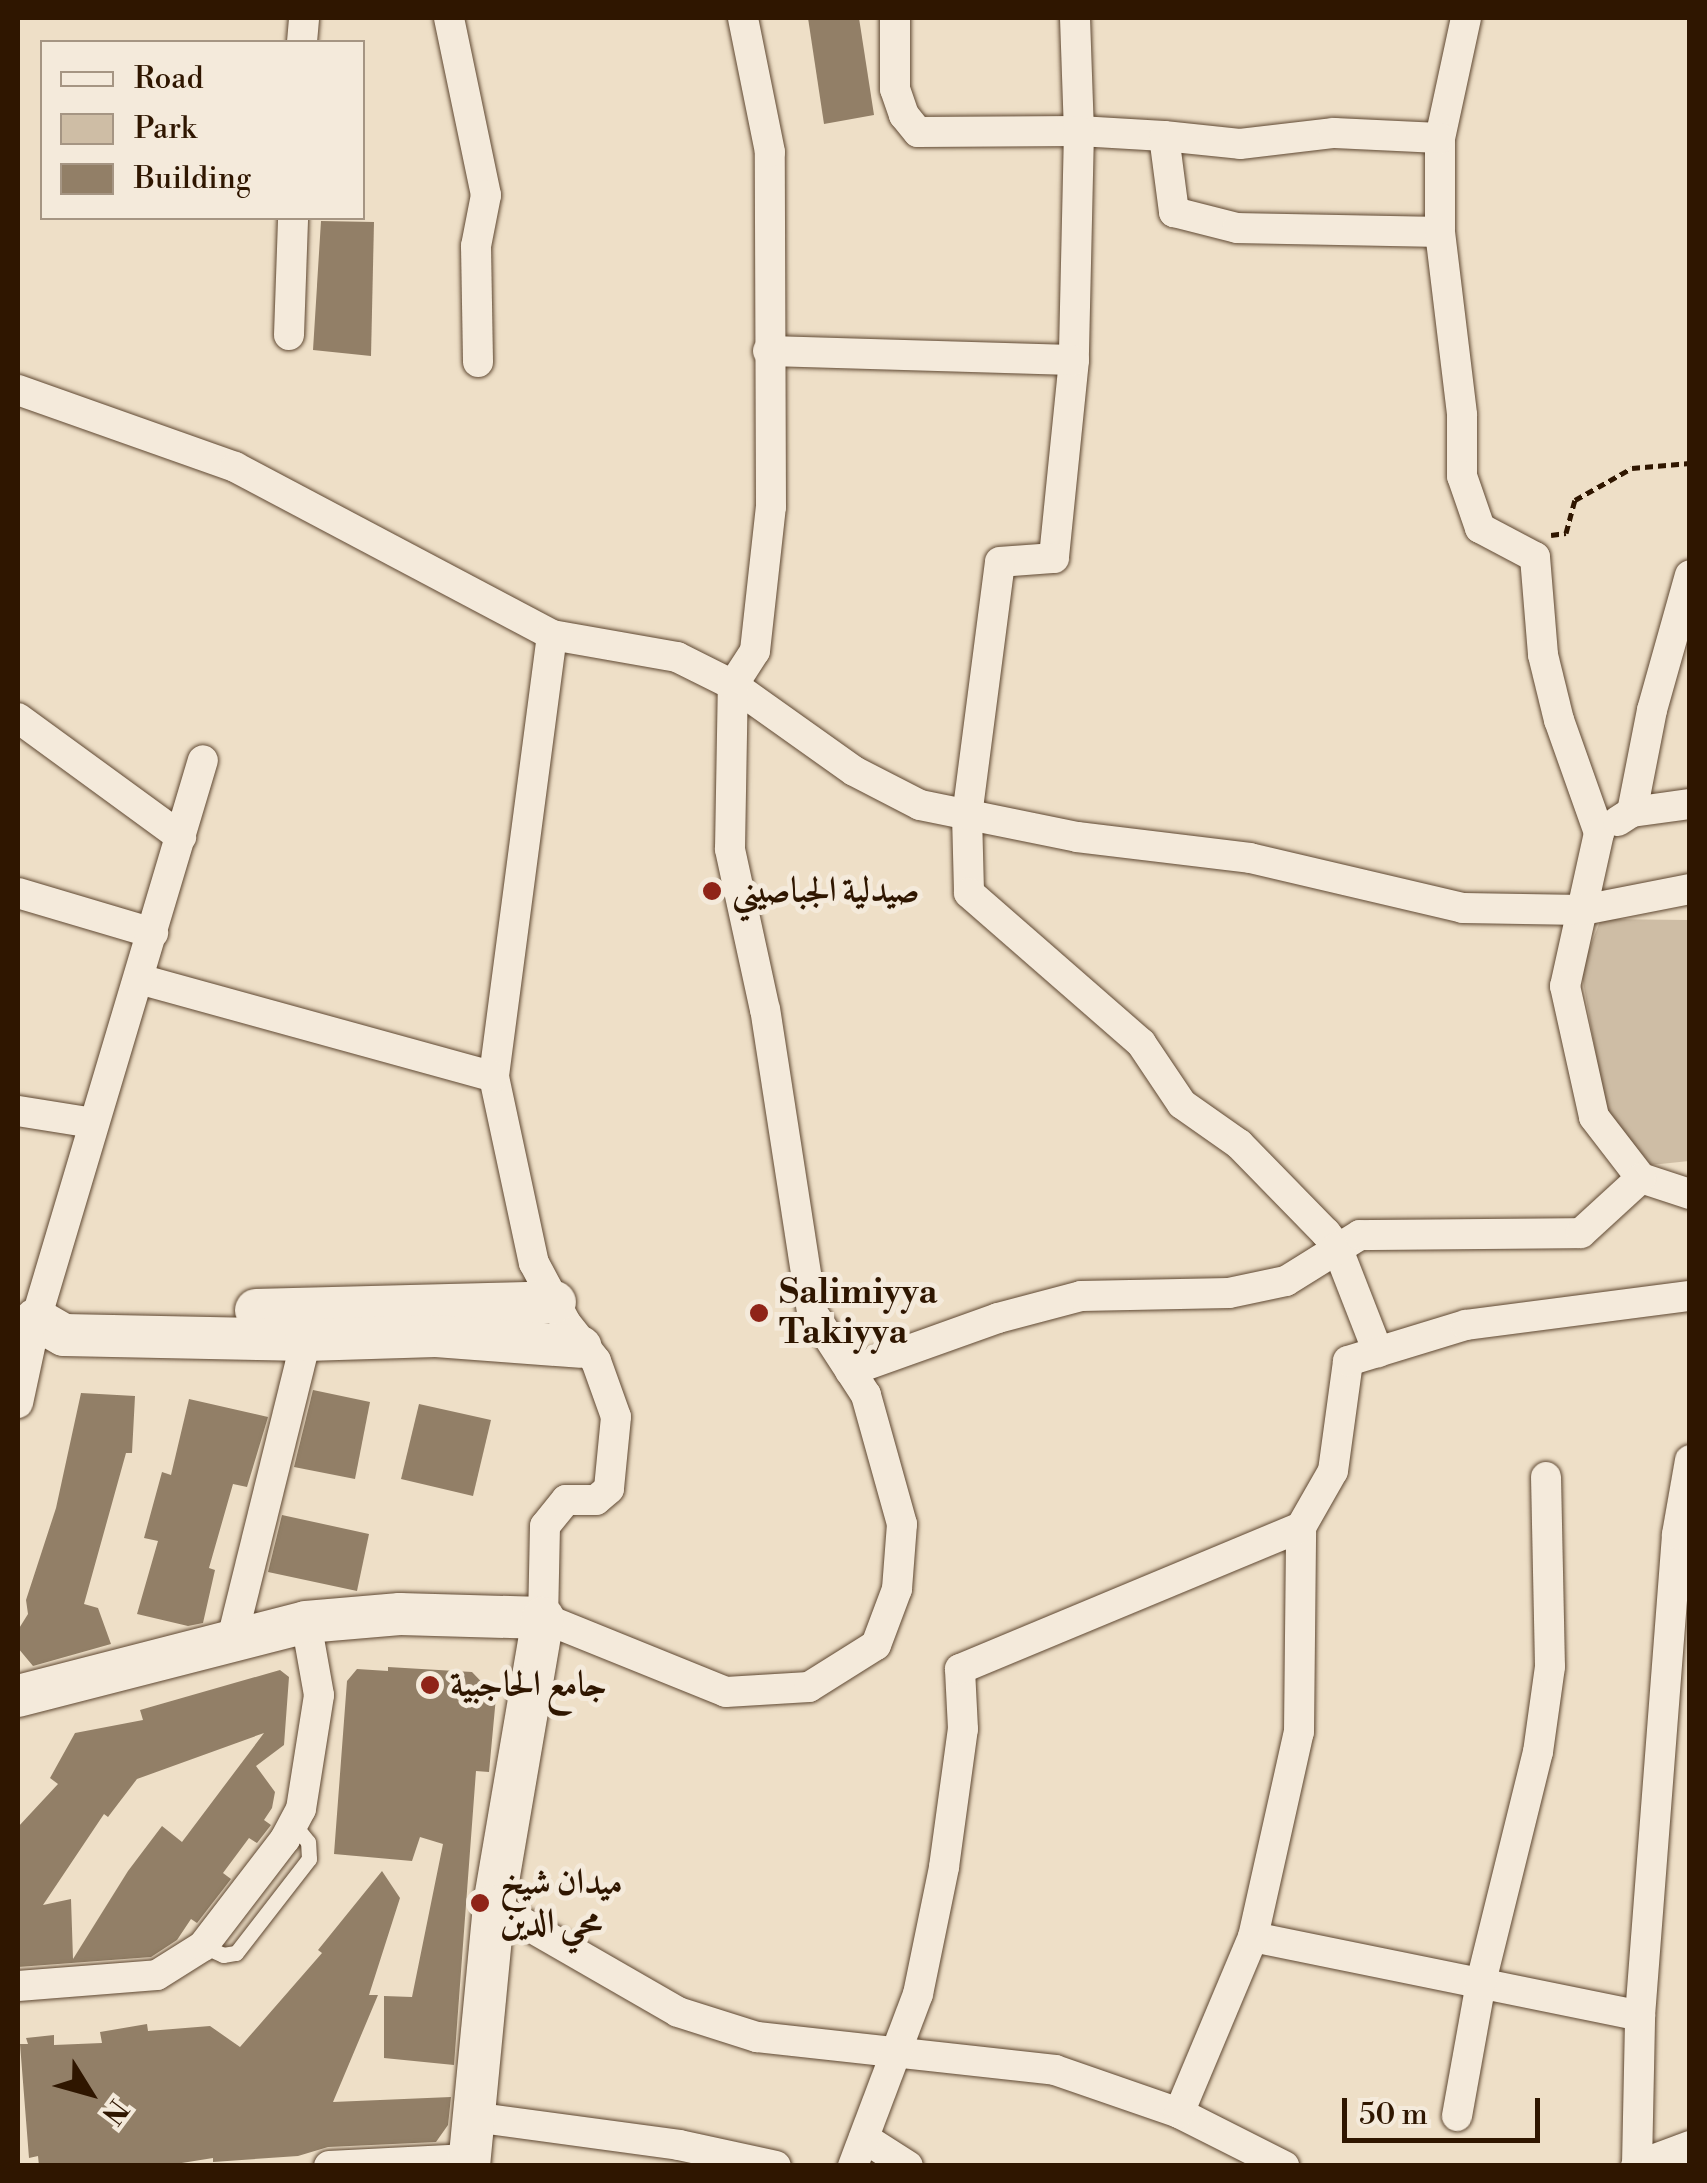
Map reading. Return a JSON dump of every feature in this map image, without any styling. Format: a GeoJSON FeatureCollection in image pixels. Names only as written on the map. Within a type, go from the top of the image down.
{"type":"FeatureCollection","features":[{"type":"Feature","properties":{"kind":"street"},"geometry":{"type":"LineString","coordinates":[[449,18],[486,195],[476,246],[478,362]]}},
{"type":"Feature","properties":{"kind":"street"},"geometry":{"type":"LineString","coordinates":[[18,1696],[306,1622],[400,1614],[543,1618],[726,1692],[809,1687],[876,1645],[897,1589],[902,1524],[866,1395],[812,1312],[765,1010],[730,849],[732,686],[755,651],[771,506],[770,152],[743,18]]}},
{"type":"Feature","properties":{"kind":"street"},"geometry":{"type":"LineString","coordinates":[[895,18],[896,89],[904,116],[918,132],[1079,131],[1240,144],[1334,132],[1440,138]]}},
{"type":"Feature","properties":{"kind":"street"},"geometry":{"type":"LineString","coordinates":[[1075,18],[1079,131],[1074,360],[1054,558],[1000,562],[967,815],[969,893],[1141,1044],[1182,1104],[1239,1144],[1337,1247],[1378,1352]]}},
{"type":"Feature","properties":{"kind":"street"},"geometry":{"type":"LineString","coordinates":[[1466,18],[1440,138],[1440,232],[1462,415],[1462,476],[1480,528],[1535,557],[1543,655],[1559,720],[1599,832],[1566,986],[1594,1117],[1641,1178],[1690,1194]]}},
{"type":"Feature","properties":{"kind":"street"},"geometry":{"type":"LineString","coordinates":[[1164,136],[1174,212],[1237,228],[1440,232]]}},
{"type":"Feature","properties":{"kind":"street"},"geometry":{"type":"LineString","coordinates":[[289,335],[293,220]]}},
{"type":"Feature","properties":{"kind":"street"},"geometry":{"type":"LineString","coordinates":[[768,352],[1074,360]]}},
{"type":"Feature","properties":{"kind":"street"},"geometry":{"type":"LineString","coordinates":[[18,390],[235,468],[552,635],[677,657],[732,686],[854,772],[920,805],[1077,837],[1250,858],[1464,908],[1582,910],[1690,890]]}},
{"type":"Feature","properties":{"kind":"street"},"geometry":{"type":"LineString","coordinates":[[1632,812],[1652,710],[1690,575]]}},
{"type":"Feature","properties":{"kind":"street"},"geometry":{"type":"LineString","coordinates":[[470,2147],[494,1906],[543,1618],[545,1526],[566,1500],[596,1500],[609,1489],[616,1417],[596,1361],[581,1347],[534,1263],[494,1077],[552,635]]}},
{"type":"Feature","properties":{"kind":"street"},"geometry":{"type":"LineString","coordinates":[[18,718],[181,837]]}},
{"type":"Feature","properties":{"kind":"street"},"geometry":{"type":"LineString","coordinates":[[18,1403],[27,1319],[94,1123],[203,760]]}},
{"type":"Feature","properties":{"kind":"street"},"geometry":{"type":"LineString","coordinates":[[1599,832],[1632,812],[1690,804]]}},
{"type":"Feature","properties":{"kind":"street"},"geometry":{"type":"LineString","coordinates":[[18,893],[153,933]]}},
{"type":"Feature","properties":{"kind":"street"},"geometry":{"type":"LineString","coordinates":[[139,979],[494,1077]]}},
{"type":"Feature","properties":{"kind":"street"},"geometry":{"type":"LineString","coordinates":[[18,1111],[94,1123]]}},
{"type":"Feature","properties":{"kind":"street"},"geometry":{"type":"LineString","coordinates":[[850,1371],[998,1318],[1080,1296],[1229,1294],[1286,1281],[1360,1235],[1581,1233],[1641,1178]]}},
{"type":"Feature","properties":{"kind":"street"},"geometry":{"type":"LineString","coordinates":[[1178,2112],[1253,1936],[1299,1732],[1301,1528],[1333,1470],[1348,1361],[1466,1325],[1690,1296]]}},
{"type":"Feature","properties":{"kind":"street"},"geometry":{"type":"LineString","coordinates":[[27,1319],[64,1336],[306,1340],[458,1320],[555,1302]]}},
{"type":"Feature","properties":{"kind":"street"},"geometry":{"type":"LineString","coordinates":[[27,1319],[69,1306],[306,1310],[458,1320],[581,1347]]}},
{"type":"Feature","properties":{"kind":"street"},"geometry":{"type":"LineString","coordinates":[[230,1643],[306,1340]]}},
{"type":"Feature","properties":{"kind":"street"},"geometry":{"type":"LineString","coordinates":[[1690,1460],[1677,1534],[1640,2016],[1637,2165],[1690,2146]]}},
{"type":"Feature","properties":{"kind":"street"},"geometry":{"type":"LineString","coordinates":[[1457,2116],[1481,1982],[1538,1752],[1550,1667],[1546,1477]]}},
{"type":"Feature","properties":{"kind":"street"},"geometry":{"type":"LineString","coordinates":[[908,2166],[858,2152],[900,2050],[918,1994],[944,1867],[963,1730],[960,1669],[1301,1528]]}},
{"type":"Feature","properties":{"kind":"street"},"geometry":{"type":"LineString","coordinates":[[18,1986],[157,1975],[202,1946],[294,1825],[305,1789],[319,1694],[306,1622]]}},
{"type":"Feature","properties":{"kind":"street"},"geometry":{"type":"LineString","coordinates":[[494,1906],[678,2012],[757,2037],[1056,2070],[1178,2112],[1284,2166]]}},
{"type":"Feature","properties":{"kind":"street"},"geometry":{"type":"LineString","coordinates":[[1253,1936],[1640,2016]]}},
{"type":"Feature","properties":{"kind":"street"},"geometry":{"type":"LineString","coordinates":[[330,2166],[470,2147],[679,2145],[776,2166]]}},
{"type":"Feature","properties":{"kind":"path"},"geometry":{"type":"LineString","coordinates":[[1508,540],[1566,533],[1575,500],[1632,468],[1690,463]]}},
{"type":"Feature","properties":{"kind":"green space"},"geometry":{"type":"Polygon","coordinates":[[[1601,919],[1689,920],[1689,1161],[1651,1165],[1606,1112],[1581,970],[1601,919]]]}},
{"type":"Feature","properties":{"kind":"building"},"geometry":{"type":"Polygon","coordinates":[[[808,18],[859,18],[874,115],[824,124],[808,18]]]}},
{"type":"Feature","properties":{"kind":"building"},"geometry":{"type":"Polygon","coordinates":[[[321,221],[374,222],[371,356],[313,350],[321,221]]]}},
{"type":"Feature","properties":{"kind":"building"},"geometry":{"type":"Polygon","coordinates":[[[313,1390],[370,1402],[355,1479],[294,1467],[313,1390]]]}},
{"type":"Feature","properties":{"kind":"building"},"geometry":{"type":"Polygon","coordinates":[[[81,1393],[135,1396],[132,1453],[126,1453],[84,1604],[98,1608],[111,1644],[33,1666],[18,1648],[18,1630],[28,1614],[26,1600],[56,1508],[81,1393]]]}},
{"type":"Feature","properties":{"kind":"building"},"geometry":{"type":"Polygon","coordinates":[[[189,1399],[268,1417],[247,1487],[233,1484],[209,1568],[215,1570],[203,1623],[188,1626],[137,1614],[158,1541],[144,1538],[162,1472],[171,1475],[189,1399]]]}},
{"type":"Feature","properties":{"kind":"building"},"geometry":{"type":"Polygon","coordinates":[[[419,1404],[491,1420],[473,1496],[401,1479],[419,1404]]]}},
{"type":"Feature","properties":{"kind":"building"},"geometry":{"type":"Polygon","coordinates":[[[282,1515],[369,1534],[357,1591],[268,1572],[282,1515]]]}},
{"type":"Feature","properties":{"kind":"building"},"geometry":{"type":"Polygon","coordinates":[[[388,1667],[472,1672],[496,1697],[489,1772],[476,1771],[454,2065],[384,2058],[384,1996],[412,1997],[443,1844],[420,1837],[412,1861],[334,1854],[347,1681],[357,1669],[388,1671],[388,1667]]]}},
{"type":"Feature","properties":{"kind":"building"},"geometry":{"type":"Polygon","coordinates":[[[280,1670],[289,1677],[284,1745],[256,1766],[275,1792],[272,1808],[264,1820],[271,1825],[257,1843],[249,1838],[223,1873],[231,1879],[197,1923],[191,1919],[177,1940],[151,1957],[18,1967],[18,1827],[58,1784],[50,1778],[75,1733],[143,1720],[140,1710],[280,1670]],[[264,1733],[137,1779],[108,1817],[104,1814],[43,1905],[71,1899],[73,1959],[128,1871],[162,1826],[182,1842],[264,1733]]]}},
{"type":"Feature","properties":{"kind":"building"},"geometry":{"type":"Polygon","coordinates":[[[382,1871],[400,1898],[369,1995],[378,1995],[333,2102],[451,2097],[448,2125],[436,2142],[328,2147],[298,2156],[213,2162],[213,2158],[163,2166],[39,2166],[38,2156],[29,2158],[20,2044],[28,2044],[26,2038],[54,2035],[54,2045],[102,2043],[100,2032],[147,2024],[148,2031],[210,2026],[240,2047],[322,1953],[318,1950],[382,1871]]]}},
{"type":"Feature","properties":{"kind":"place","name":"صيدلية الجباصيني"},"geometry":{"type":"Point","coordinates":[712,891]}},
{"type":"Feature","properties":{"kind":"place","name":"Salimiyya Takiyya"},"geometry":{"type":"Point","coordinates":[759,1313]}},
{"type":"Feature","properties":{"kind":"place","name":"جامع الحاجبية"},"geometry":{"type":"Point","coordinates":[430,1685]}},
{"type":"Feature","properties":{"kind":"place","name":"ميدان شيخ محي الدين"},"geometry":{"type":"Point","coordinates":[480,1903]}}]}
